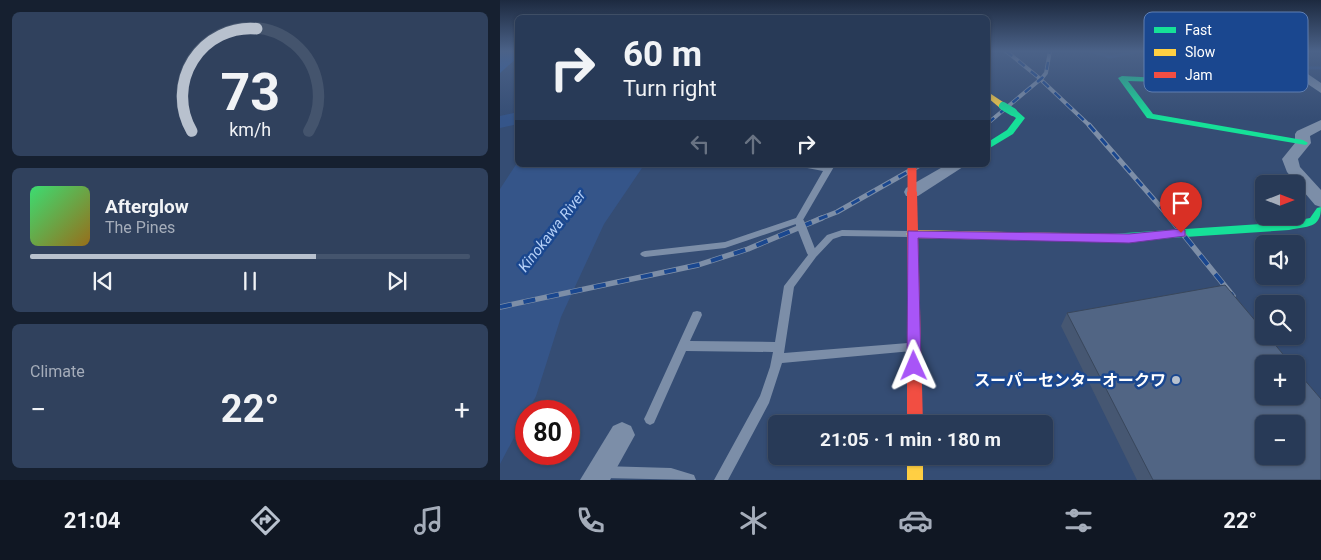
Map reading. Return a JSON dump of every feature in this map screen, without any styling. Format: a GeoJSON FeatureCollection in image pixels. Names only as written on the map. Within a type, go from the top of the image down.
{"type":"FeatureCollection","features":[{"type":"Feature","properties":{"kind":"main road"},"geometry":{"type":"LineString","coordinates":[[1144,79],[1122,78],[1150,116],[1303,143]]}},
{"type":"Feature","properties":{"kind":"main road"},"geometry":{"type":"LineString","coordinates":[[990,96],[1021,118],[1017,125],[990,145]]}},
{"type":"Feature","properties":{"kind":"main road"},"geometry":{"type":"LineString","coordinates":[[912,167],[914,415]]}},
{"type":"Feature","properties":{"kind":"main road"},"geometry":{"type":"LineString","coordinates":[[912,234],[1129,238],[1289,226],[1313,221],[1321,211]]}},
{"type":"Feature","properties":{"kind":"main road"},"geometry":{"type":"LineString","coordinates":[[915,465],[915,480]]}},
{"type":"Feature","properties":{"kind":"street"},"geometry":{"type":"LineString","coordinates":[[1308,80],[1321,89]]}},
{"type":"Feature","properties":{"kind":"street"},"geometry":{"type":"LineString","coordinates":[[1321,124],[1302,134],[1303,143],[1290,159],[1293,168],[1321,200]]}},
{"type":"Feature","properties":{"kind":"street"},"geometry":{"type":"LineString","coordinates":[[912,192],[955,167]]}},
{"type":"Feature","properties":{"kind":"street"},"geometry":{"type":"LineString","coordinates":[[596,476],[622,435]]}},
{"type":"Feature","properties":{"kind":"lane"},"geometry":{"type":"LineString","coordinates":[[645,254],[725,245],[799,221],[830,167]]}},
{"type":"Feature","properties":{"kind":"lane"},"geometry":{"type":"LineString","coordinates":[[799,221],[812,253]]}},
{"type":"Feature","properties":{"kind":"lane"},"geometry":{"type":"LineString","coordinates":[[721,480],[766,399],[778,352],[789,286],[812,253],[830,237],[842,233],[912,234]]}},
{"type":"Feature","properties":{"kind":"lane"},"geometry":{"type":"LineString","coordinates":[[650,419],[697,315]]}},
{"type":"Feature","properties":{"kind":"lane"},"geometry":{"type":"LineString","coordinates":[[682,346],[778,352],[914,347]]}},
{"type":"Feature","properties":{"kind":"lane"},"geometry":{"type":"LineString","coordinates":[[596,476],[671,474],[689,480]]}},
{"type":"Feature","properties":{"kind":"water","name":"Kinokawa River"},"geometry":{"type":"Polygon","coordinates":[[[515,166],[643,167],[604,224],[561,317],[534,400],[515,400],[515,436],[500,464],[500,189],[515,166]]]}},
{"type":"Feature","properties":{"kind":"building","name":"スーパーセンターオークワ"},"geometry":{"type":"Polygon","coordinates":[[[1225,285],[1255,320],[1255,345],[1275,345],[1284,355],[1255,355],[1255,405],[1305,405],[1305,380],[1321,399],[1321,480],[1153,480],[1067,313],[1225,285]]]}},
{"type":"Feature","properties":{"kind":"waterway"},"geometry":{"type":"LineString","coordinates":[[500,122],[515,119]]}},
{"type":"Feature","properties":{"kind":"railway"},"geometry":{"type":"LineString","coordinates":[[1034,73],[1040,79]]}},
{"type":"Feature","properties":{"kind":"railway"},"geometry":{"type":"LineString","coordinates":[[1040,79],[1046,73]]}},
{"type":"Feature","properties":{"kind":"railway"},"geometry":{"type":"LineString","coordinates":[[990,121],[1040,79]]}},
{"type":"Feature","properties":{"kind":"railway"},"geometry":{"type":"LineString","coordinates":[[1040,79],[1089,125]]}},
{"type":"Feature","properties":{"kind":"railway"},"geometry":{"type":"LineString","coordinates":[[1089,125],[1171,219]]}},
{"type":"Feature","properties":{"kind":"railway"},"geometry":{"type":"LineString","coordinates":[[819,219],[837,212],[916,167]]}},
{"type":"Feature","properties":{"kind":"railway"},"geometry":{"type":"LineString","coordinates":[[500,307],[698,265],[748,249],[822,218]]}},
{"type":"Feature","properties":{"kind":"railway"},"geometry":{"type":"LineString","coordinates":[[1170,218],[1233,296]]}},
{"type":"Feature","properties":{"kind":"traffic: fast"},"geometry":{"type":"LineString","coordinates":[[1144,79],[1122,78],[1150,116],[1303,143]]}},
{"type":"Feature","properties":{"kind":"traffic: fast"},"geometry":{"type":"LineString","coordinates":[[1003,106],[1013,112]]}},
{"type":"Feature","properties":{"kind":"traffic: fast"},"geometry":{"type":"LineString","coordinates":[[990,145],[1010,132],[1021,118],[1013,112]]}},
{"type":"Feature","properties":{"kind":"traffic: fast"},"geometry":{"type":"LineString","coordinates":[[1110,238],[1289,226],[1313,221],[1321,211]]}},
{"type":"Feature","properties":{"kind":"traffic: slow"},"geometry":{"type":"LineString","coordinates":[[990,96],[1003,106]]}},
{"type":"Feature","properties":{"kind":"traffic: slow"},"geometry":{"type":"LineString","coordinates":[[912,234],[1110,238]]}},
{"type":"Feature","properties":{"kind":"traffic: slow"},"geometry":{"type":"LineString","coordinates":[[915,465],[915,480]]}},
{"type":"Feature","properties":{"kind":"traffic: jam"},"geometry":{"type":"LineString","coordinates":[[912,167],[912,192]]}},
{"type":"Feature","properties":{"kind":"traffic: jam"},"geometry":{"type":"LineString","coordinates":[[912,192],[915,415]]}},
{"type":"Feature","properties":{"kind":"place","name":"スーパーセンターオークワ"},"geometry":{"type":"Point","coordinates":[1176,380]}},
{"type":"Feature","properties":{"kind":"route"},"geometry":{"type":"LineString","coordinates":[[914,366],[912,234],[1129,238],[1181,233]]}}]}
